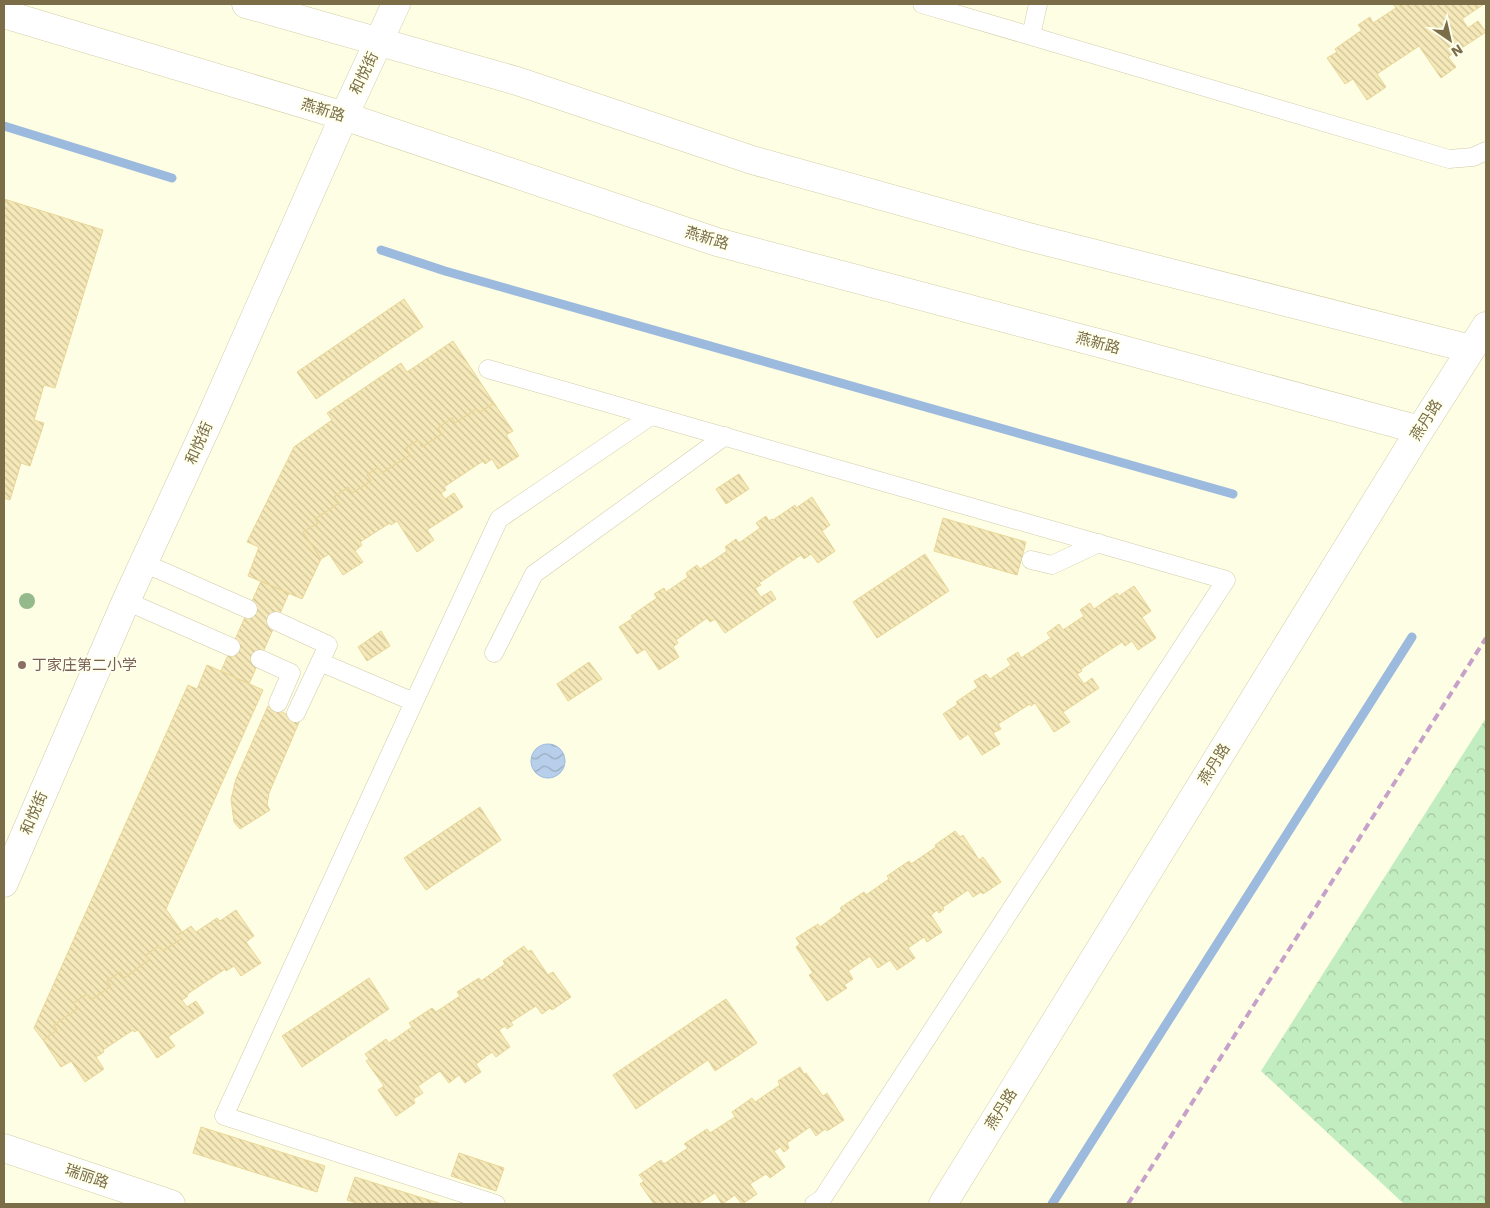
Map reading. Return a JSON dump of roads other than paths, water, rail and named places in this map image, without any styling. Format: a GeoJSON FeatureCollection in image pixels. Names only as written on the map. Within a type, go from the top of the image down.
{"type":"FeatureCollection","features":[{"type":"Feature","properties":{"kind":"street"},"geometry":{"type":"LineString","coordinates":[[246,4],[517,81],[752,160],[1025,236],[1471,349]]}},
{"type":"Feature","properties":{"kind":"street","name":"和悦街"},"geometry":{"type":"LineString","coordinates":[[4,883],[126,601],[396,4]]}},
{"type":"Feature","properties":{"kind":"street","name":"燕新路"},"geometry":{"type":"LineString","coordinates":[[4,14],[344,116],[717,242],[1116,347],[1420,430]]}},
{"type":"Feature","properties":{"kind":"street","name":"燕丹路"},"geometry":{"type":"LineString","coordinates":[[943,1204],[1486,326]]}},
{"type":"Feature","properties":{"kind":"street","name":"瑞丽路"},"geometry":{"type":"LineString","coordinates":[[4,1148],[171,1204]]}},
{"type":"Feature","properties":{"kind":"lane"},"geometry":{"type":"LineString","coordinates":[[922,4],[1449,159],[1472,157],[1486,151]]}},
{"type":"Feature","properties":{"kind":"lane"},"geometry":{"type":"LineString","coordinates":[[1031,36],[1038,4]]}},
{"type":"Feature","properties":{"kind":"lane"},"geometry":{"type":"LineString","coordinates":[[488,369],[1226,580],[822,1199],[814,1204]]}},
{"type":"Feature","properties":{"kind":"lane"},"geometry":{"type":"LineString","coordinates":[[496,1204],[224,1116],[499,519],[651,416]]}},
{"type":"Feature","properties":{"kind":"lane"},"geometry":{"type":"LineString","coordinates":[[494,653],[534,574],[725,436]]}},
{"type":"Feature","properties":{"kind":"lane"},"geometry":{"type":"LineString","coordinates":[[1031,560],[1052,565],[1098,543]]}},
{"type":"Feature","properties":{"kind":"lane"},"geometry":{"type":"LineString","coordinates":[[144,563],[248,609]]}},
{"type":"Feature","properties":{"kind":"lane"},"geometry":{"type":"LineString","coordinates":[[126,601],[231,647]]}},
{"type":"Feature","properties":{"kind":"lane"},"geometry":{"type":"LineString","coordinates":[[276,621],[328,645],[296,712]]}},
{"type":"Feature","properties":{"kind":"lane"},"geometry":{"type":"LineString","coordinates":[[260,659],[291,673],[278,703]]}},
{"type":"Feature","properties":{"kind":"lane"},"geometry":{"type":"LineString","coordinates":[[320,662],[414,702]]}},
{"type":"Feature","properties":{"kind":"water"},"geometry":{"type":"Polygon","coordinates":[[[548,744],[560,749],[565,761],[560,773],[548,778],[536,773],[531,761],[536,749],[548,744]]]}},
{"type":"Feature","properties":{"kind":"waterway"},"geometry":{"type":"LineString","coordinates":[[4,126],[172,178]]}},
{"type":"Feature","properties":{"kind":"waterway"},"geometry":{"type":"LineString","coordinates":[[381,250],[445,271],[1233,494]]}},
{"type":"Feature","properties":{"kind":"waterway"},"geometry":{"type":"LineString","coordinates":[[1052,1204],[1412,637]]}},
{"type":"Feature","properties":{"kind":"railway"},"geometry":{"type":"LineString","coordinates":[[1128,1204],[1486,638]]}},
{"type":"Feature","properties":{"kind":"place","name":"丁家庄第二小学"},"geometry":{"type":"Point","coordinates":[22,665]}}]}
